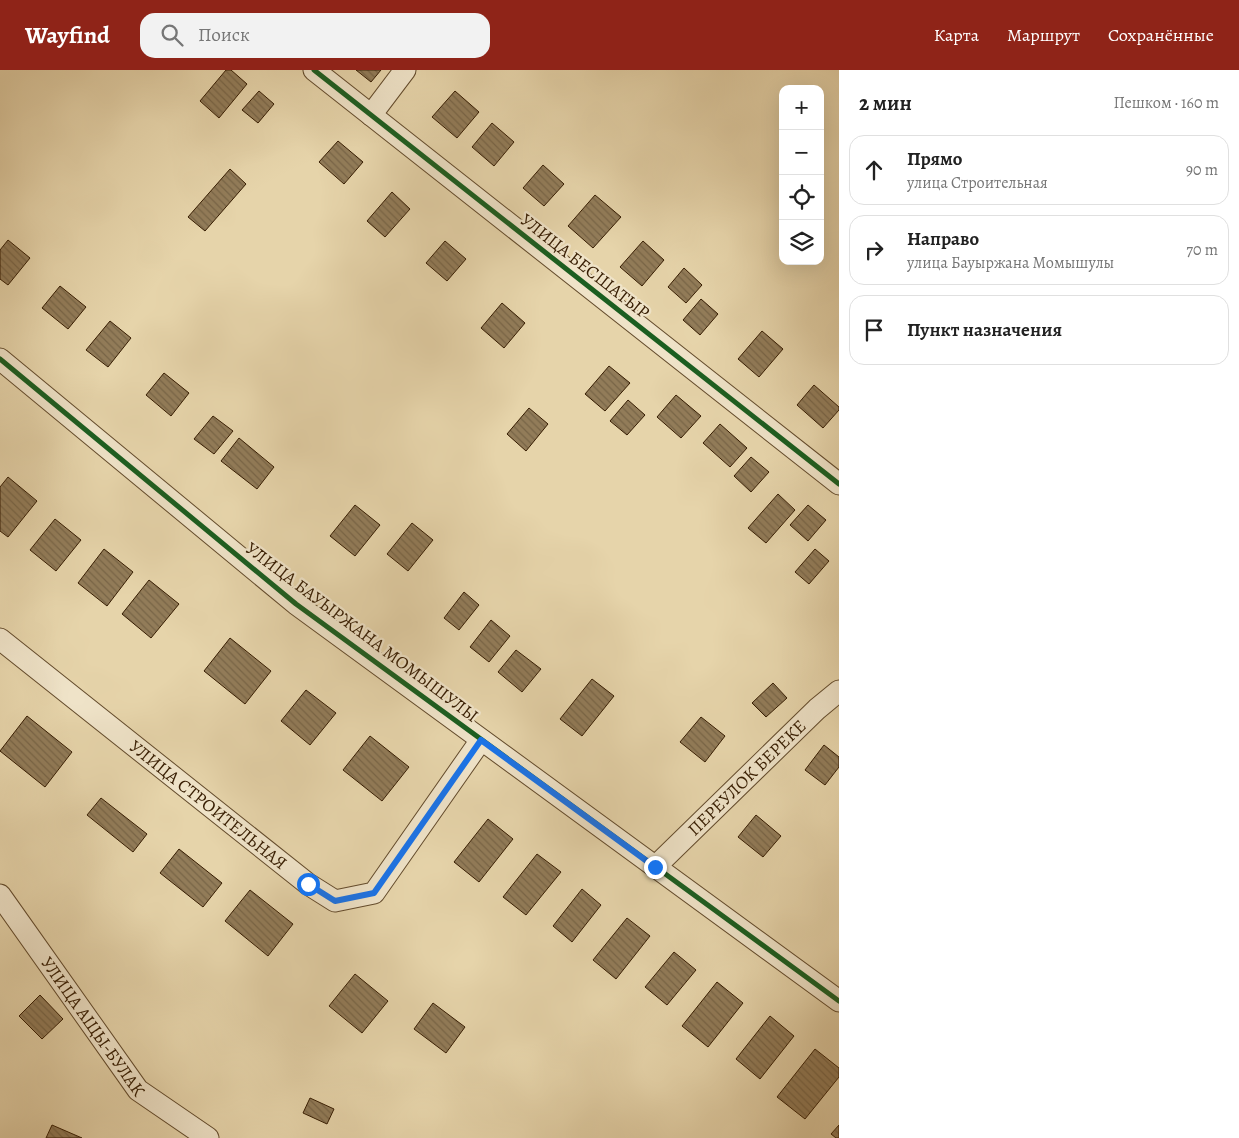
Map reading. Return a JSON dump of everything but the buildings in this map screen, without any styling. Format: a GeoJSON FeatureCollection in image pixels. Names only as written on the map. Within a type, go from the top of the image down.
{"type":"FeatureCollection","features":[{"type":"Feature","properties":{"kind":"street","name":"УЛИЦА БЕСШАТЫР"},"geometry":{"type":"LineString","coordinates":[[314,70],[839,484]]}},
{"type":"Feature","properties":{"kind":"street"},"geometry":{"type":"LineString","coordinates":[[371,115],[405,70]]}},
{"type":"Feature","properties":{"kind":"street","name":"УЛИЦА БАУЫРЖАНА МОМЫШУЛЫ"},"geometry":{"type":"LineString","coordinates":[[0,359],[296,604],[839,1002]]}},
{"type":"Feature","properties":{"kind":"street","name":"УЛИЦА СТРОИТЕЛЬНАЯ"},"geometry":{"type":"LineString","coordinates":[[0,639],[308,884],[335,901],[374,893],[481,740]]}},
{"type":"Feature","properties":{"kind":"street","name":"ПЕРЕУЛОК БЕРЕКЕ"},"geometry":{"type":"LineString","coordinates":[[655,867],[816,709],[839,692]]}},
{"type":"Feature","properties":{"kind":"street","name":"УЛИЦА АЩЫ-БУЛАК"},"geometry":{"type":"LineString","coordinates":[[0,895],[138,1090],[208,1138]]}},
{"type":"Feature","properties":{"kind":"cycle path"},"geometry":{"type":"LineString","coordinates":[[314,70],[839,484]]}},
{"type":"Feature","properties":{"kind":"cycle path"},"geometry":{"type":"LineString","coordinates":[[0,359],[296,604],[839,1001]]}},
{"type":"Feature","properties":{"kind":"route"},"geometry":{"type":"LineString","coordinates":[[308,884],[335,901],[374,893],[481,740],[655,867]]}}]}
